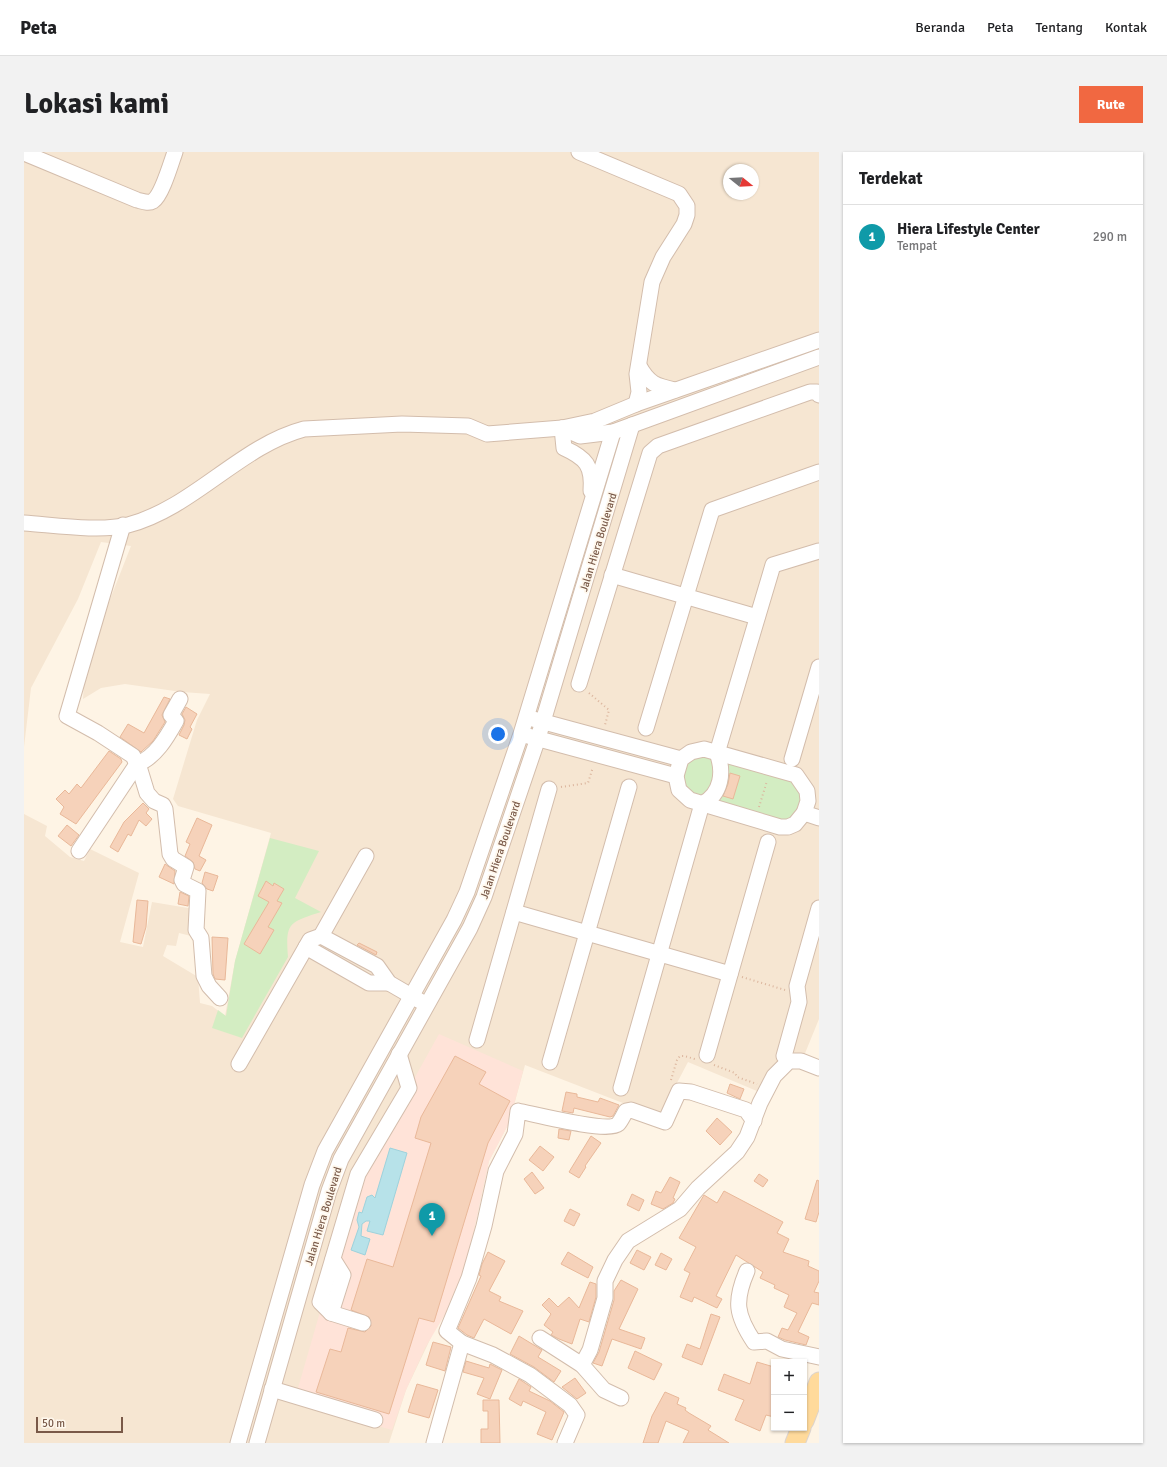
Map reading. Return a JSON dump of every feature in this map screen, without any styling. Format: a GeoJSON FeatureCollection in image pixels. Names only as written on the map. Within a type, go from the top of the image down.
{"type":"FeatureCollection","features":[{"type":"Feature","properties":{"kind":"main road"},"geometry":{"type":"LineString","coordinates":[[807,1414],[817,1391]]}},
{"type":"Feature","properties":{"kind":"main road"},"geometry":{"type":"LineString","coordinates":[[796,1443],[800,1431]]}},
{"type":"Feature","properties":{"kind":"street"},"geometry":{"type":"LineString","coordinates":[[24,153],[146,202],[152,201],[158,195],[175,152]]}},
{"type":"Feature","properties":{"kind":"street"},"geometry":{"type":"LineString","coordinates":[[579,152],[679,194],[687,206],[687,215],[684,224],[663,257],[652,282],[638,366],[639,392],[631,406],[632,425]]}},
{"type":"Feature","properties":{"kind":"street"},"geometry":{"type":"LineString","coordinates":[[24,523],[111,528],[123,526],[161,511],[190,495],[265,446],[289,433],[304,429],[402,424],[439,425],[468,426],[487,434],[562,428],[595,421],[675,390],[819,340]]}},
{"type":"Feature","properties":{"kind":"street"},"geometry":{"type":"LineString","coordinates":[[562,428],[580,436],[613,432],[819,357]]}},
{"type":"Feature","properties":{"kind":"street"},"geometry":{"type":"LineString","coordinates":[[638,366],[646,378],[658,387],[675,390]]}},
{"type":"Feature","properties":{"kind":"street"},"geometry":{"type":"LineString","coordinates":[[579,684],[650,452],[658,446],[810,392],[816,392],[819,395]]}},
{"type":"Feature","properties":{"kind":"street"},"geometry":{"type":"LineString","coordinates":[[607,416],[613,432]]}},
{"type":"Feature","properties":{"kind":"street","name":"Jalan Hiera Boulevard"},"geometry":{"type":"LineString","coordinates":[[257,1443],[324,1209],[341,1159],[428,1005],[470,928],[484,897],[538,738],[632,425]]}},
{"type":"Feature","properties":{"kind":"street"},"geometry":{"type":"LineString","coordinates":[[562,428],[564,448],[577,454],[585,463],[592,476],[590,507]]}},
{"type":"Feature","properties":{"kind":"street","name":"Jalan Hiera Boulevard"},"geometry":{"type":"LineString","coordinates":[[238,1443],[312,1185],[324,1151],[454,920],[467,892],[521,734],[613,432]]}},
{"type":"Feature","properties":{"kind":"street"},"geometry":{"type":"LineString","coordinates":[[646,728],[712,510],[819,472]]}},
{"type":"Feature","properties":{"kind":"street"},"geometry":{"type":"LineString","coordinates":[[123,526],[67,716],[98,733],[133,756],[147,792],[154,801],[163,805],[165,809],[170,854],[173,859],[186,867],[182,880],[184,884],[198,891],[196,930],[201,938],[204,976],[209,986],[220,998]]}},
{"type":"Feature","properties":{"kind":"street"},"geometry":{"type":"LineString","coordinates":[[621,1088],[702,804],[710,800],[717,791],[722,773],[721,764],[717,753],[773,565],[819,551]]}},
{"type":"Feature","properties":{"kind":"street"},"geometry":{"type":"LineString","coordinates":[[612,575],[757,617]]}},
{"type":"Feature","properties":{"kind":"street"},"geometry":{"type":"LineString","coordinates":[[792,759],[819,667]]}},
{"type":"Feature","properties":{"kind":"street"},"geometry":{"type":"LineString","coordinates":[[79,851],[137,764],[146,761],[166,740],[176,721],[171,715],[180,699]]}},
{"type":"Feature","properties":{"kind":"street"},"geometry":{"type":"LineString","coordinates":[[525,717],[680,759]]}},
{"type":"Feature","properties":{"kind":"street"},"geometry":{"type":"LineString","coordinates":[[521,734],[676,776]]}},
{"type":"Feature","properties":{"kind":"street"},"geometry":{"type":"LineString","coordinates":[[596,754],[601,738]]}},
{"type":"Feature","properties":{"kind":"street"},"geometry":{"type":"LineString","coordinates":[[810,806],[795,824],[788,827],[780,827],[690,800],[679,790],[676,776],[680,759],[690,752],[704,749],[796,776],[804,784],[810,806],[819,818]]}},
{"type":"Feature","properties":{"kind":"street"},"geometry":{"type":"LineString","coordinates":[[550,1062],[629,787]]}},
{"type":"Feature","properties":{"kind":"street"},"geometry":{"type":"LineString","coordinates":[[477,1040],[549,789]]}},
{"type":"Feature","properties":{"kind":"street"},"geometry":{"type":"LineString","coordinates":[[706,1059],[768,842]]}},
{"type":"Feature","properties":{"kind":"street"},"geometry":{"type":"LineString","coordinates":[[238,1064],[310,940],[322,936],[366,856]]}},
{"type":"Feature","properties":{"kind":"street"},"geometry":{"type":"LineString","coordinates":[[784,1056],[799,1002],[797,986],[816,927],[819,908]]}},
{"type":"Feature","properties":{"kind":"street"},"geometry":{"type":"LineString","coordinates":[[514,912],[730,974]]}},
{"type":"Feature","properties":{"kind":"street"},"geometry":{"type":"LineString","coordinates":[[322,936],[377,966],[389,984]]}},
{"type":"Feature","properties":{"kind":"street"},"geometry":{"type":"LineString","coordinates":[[306,947],[369,983],[389,984],[428,1005]]}},
{"type":"Feature","properties":{"kind":"street"},"geometry":{"type":"LineString","coordinates":[[363,1323],[329,1303],[333,1259],[358,1174],[409,1088],[399,1054]]}},
{"type":"Feature","properties":{"kind":"street"},"geometry":{"type":"LineString","coordinates":[[582,1364],[590,1350],[604,1304],[605,1281],[615,1260],[628,1241],[680,1209],[698,1188],[737,1152],[747,1137],[760,1103],[774,1076],[789,1061],[801,1061],[819,1068]]}},
{"type":"Feature","properties":{"kind":"street"},"geometry":{"type":"LineString","coordinates":[[565,1443],[577,1415],[570,1405],[530,1375],[493,1355],[462,1343],[447,1331],[468,1278],[484,1226],[496,1171],[509,1150],[515,1134],[518,1111],[597,1127],[611,1127],[618,1124],[626,1111],[631,1110],[665,1122],[679,1091],[691,1092],[746,1110],[754,1121]]}},
{"type":"Feature","properties":{"kind":"street"},"geometry":{"type":"LineString","coordinates":[[324,1209],[346,1214]]}},
{"type":"Feature","properties":{"kind":"street"},"geometry":{"type":"LineString","coordinates":[[746,1271],[737,1302],[746,1330],[754,1342],[767,1341],[782,1349],[819,1357]]}},
{"type":"Feature","properties":{"kind":"street"},"geometry":{"type":"LineString","coordinates":[[269,1336],[286,1341]]}},
{"type":"Feature","properties":{"kind":"street"},"geometry":{"type":"LineString","coordinates":[[540,1338],[582,1364],[604,1390],[621,1398]]}},
{"type":"Feature","properties":{"kind":"street"},"geometry":{"type":"LineString","coordinates":[[434,1443],[462,1343]]}},
{"type":"Feature","properties":{"kind":"street"},"geometry":{"type":"LineString","coordinates":[[272,1389],[375,1420]]}},
{"type":"Feature","properties":{"kind":"path"},"geometry":{"type":"LineString","coordinates":[[579,684],[609,710],[601,738]]}},
{"type":"Feature","properties":{"kind":"path"},"geometry":{"type":"LineString","coordinates":[[549,789],[588,783],[596,754]]}},
{"type":"Feature","properties":{"kind":"path"},"geometry":{"type":"LineString","coordinates":[[755,820],[771,768]]}},
{"type":"Feature","properties":{"kind":"path"},"geometry":{"type":"LineString","coordinates":[[730,974],[798,993]]}},
{"type":"Feature","properties":{"kind":"path"},"geometry":{"type":"LineString","coordinates":[[669,1086],[677,1060],[680,1056],[706,1059],[736,1072],[737,1077],[762,1086]]}},
{"type":"Feature","properties":{"kind":"shaded area"},"geometry":{"type":"Polygon","coordinates":[[[24,152],[819,152],[819,1019],[799,1068],[781,1062],[769,1096],[688,1062],[659,1117],[525,1065],[509,1123],[489,1161],[467,1262],[406,1390],[389,1443],[24,1443],[24,814],[47,826],[45,836],[70,857],[84,861],[90,849],[139,873],[120,942],[143,947],[152,902],[194,909],[191,936],[179,933],[176,946],[167,945],[163,956],[198,977],[200,1003],[212,1006],[225,1016],[235,961],[271,833],[178,806],[173,799],[197,720],[210,694],[182,692],[125,684],[101,688],[83,699],[84,683],[98,630],[131,546],[101,542],[78,599],[31,688],[24,747],[24,152]]]}},
{"type":"Feature","properties":{"kind":"shaded area"},"geometry":{"type":"Polygon","coordinates":[[[439,1034],[523,1071],[509,1123],[489,1161],[467,1262],[450,1306],[425,1348],[406,1390],[392,1430],[294,1402],[350,1208],[364,1169],[439,1034]]]}},
{"type":"Feature","properties":{"kind":"green space"},"geometry":{"type":"Polygon","coordinates":[[[698,755],[792,780],[799,788],[800,792],[800,801],[796,816],[780,822],[690,794],[682,783],[686,763],[698,755]]]}},
{"type":"Feature","properties":{"kind":"green space"},"geometry":{"type":"Polygon","coordinates":[[[270,838],[319,851],[295,898],[321,912],[302,918],[292,925],[289,930],[287,945],[288,957],[242,1038],[212,1028],[218,1010],[226,1016],[235,961],[270,838]]]}},
{"type":"Feature","properties":{"kind":"water"},"geometry":{"type":"Polygon","coordinates":[[[390,1148],[407,1153],[383,1235],[367,1231],[370,1221],[366,1221],[362,1224],[361,1236],[370,1239],[365,1255],[351,1250],[359,1227],[357,1220],[359,1212],[362,1213],[367,1197],[372,1195],[375,1198],[390,1148]]]}},
{"type":"Feature","properties":{"kind":"building"},"geometry":{"type":"Polygon","coordinates":[[[164,697],[170,699],[162,715],[165,722],[153,741],[141,752],[120,737],[128,724],[144,733],[164,697]]]}},
{"type":"Feature","properties":{"kind":"building"},"geometry":{"type":"Polygon","coordinates":[[[186,707],[197,714],[190,727],[192,729],[187,739],[179,735],[184,725],[185,720],[182,714],[186,707]]]}},
{"type":"Feature","properties":{"kind":"building"},"geometry":{"type":"Polygon","coordinates":[[[109,751],[121,759],[122,762],[76,824],[60,814],[64,807],[56,799],[65,790],[69,794],[77,784],[81,788],[109,751]]]}},
{"type":"Feature","properties":{"kind":"building"},"geometry":{"type":"Polygon","coordinates":[[[730,773],[740,776],[733,799],[723,796],[728,784],[730,773]]]}},
{"type":"Feature","properties":{"kind":"building"},"geometry":{"type":"Polygon","coordinates":[[[143,803],[149,809],[146,813],[152,819],[146,826],[139,820],[131,836],[128,834],[118,852],[110,847],[124,822],[143,803]]]}},
{"type":"Feature","properties":{"kind":"building"},"geometry":{"type":"Polygon","coordinates":[[[197,818],[212,825],[199,856],[206,860],[200,871],[195,869],[193,862],[185,856],[190,844],[186,842],[197,818]]]}},
{"type":"Feature","properties":{"kind":"building"},"geometry":{"type":"Polygon","coordinates":[[[67,825],[79,835],[71,846],[58,836],[67,825]]]}},
{"type":"Feature","properties":{"kind":"building"},"geometry":{"type":"Polygon","coordinates":[[[165,864],[175,871],[174,884],[159,877],[165,864]]]}},
{"type":"Feature","properties":{"kind":"building"},"geometry":{"type":"Polygon","coordinates":[[[205,872],[218,876],[213,891],[207,889],[202,883],[205,872]]]}},
{"type":"Feature","properties":{"kind":"building"},"geometry":{"type":"Polygon","coordinates":[[[266,881],[273,886],[274,883],[284,889],[277,901],[282,903],[268,927],[274,930],[260,954],[244,944],[269,902],[258,896],[266,881]]]}},
{"type":"Feature","properties":{"kind":"building"},"geometry":{"type":"Polygon","coordinates":[[[180,892],[189,896],[188,906],[178,904],[180,892]]]}},
{"type":"Feature","properties":{"kind":"building"},"geometry":{"type":"Polygon","coordinates":[[[137,900],[148,901],[146,927],[141,944],[133,942],[137,900]]]}},
{"type":"Feature","properties":{"kind":"building"},"geometry":{"type":"Polygon","coordinates":[[[212,937],[228,938],[225,980],[215,979],[213,974],[212,937]]]}},
{"type":"Feature","properties":{"kind":"building"},"geometry":{"type":"Polygon","coordinates":[[[359,943],[377,952],[376,955],[357,945],[359,943]]]}},
{"type":"Feature","properties":{"kind":"building"},"geometry":{"type":"Polygon","coordinates":[[[455,1056],[486,1072],[479,1084],[510,1101],[488,1143],[434,1322],[419,1318],[389,1414],[316,1392],[330,1349],[341,1352],[348,1328],[365,1332],[371,1326],[369,1317],[351,1310],[367,1259],[393,1267],[431,1143],[415,1138],[421,1117],[455,1056]]]}},
{"type":"Feature","properties":{"kind":"building"},"geometry":{"type":"Polygon","coordinates":[[[730,1084],[744,1089],[740,1099],[727,1093],[730,1084]]]}},
{"type":"Feature","properties":{"kind":"building"},"geometry":{"type":"Polygon","coordinates":[[[566,1092],[577,1094],[577,1097],[598,1102],[600,1098],[619,1105],[613,1116],[610,1117],[574,1108],[573,1113],[562,1111],[566,1092]]]}},
{"type":"Feature","properties":{"kind":"building"},"geometry":{"type":"Polygon","coordinates":[[[717,1118],[732,1132],[720,1145],[706,1131],[717,1118]]]}},
{"type":"Feature","properties":{"kind":"building"},"geometry":{"type":"Polygon","coordinates":[[[559,1129],[571,1131],[569,1140],[558,1138],[559,1129]]]}},
{"type":"Feature","properties":{"kind":"building"},"geometry":{"type":"Polygon","coordinates":[[[591,1136],[601,1143],[585,1166],[586,1167],[579,1178],[569,1172],[591,1136]]]}},
{"type":"Feature","properties":{"kind":"building"},"geometry":{"type":"Polygon","coordinates":[[[540,1146],[554,1157],[543,1171],[529,1160],[540,1146]]]}},
{"type":"Feature","properties":{"kind":"building"},"geometry":{"type":"Polygon","coordinates":[[[532,1172],[544,1188],[535,1194],[524,1179],[532,1172]]]}},
{"type":"Feature","properties":{"kind":"building"},"geometry":{"type":"Polygon","coordinates":[[[759,1174],[768,1180],[763,1187],[754,1181],[759,1174]]]}},
{"type":"Feature","properties":{"kind":"building"},"geometry":{"type":"Polygon","coordinates":[[[670,1177],[680,1182],[673,1198],[675,1199],[673,1203],[663,1209],[651,1204],[656,1191],[661,1193],[670,1177]]]}},
{"type":"Feature","properties":{"kind":"building"},"geometry":{"type":"Polygon","coordinates":[[[817,1180],[819,1181],[819,1212],[816,1222],[805,1219],[817,1180]]]}},
{"type":"Feature","properties":{"kind":"building"},"geometry":{"type":"Polygon","coordinates":[[[724,1191],[783,1222],[777,1233],[789,1239],[783,1252],[809,1261],[808,1266],[819,1271],[819,1281],[814,1292],[819,1293],[819,1305],[812,1303],[798,1332],[809,1337],[806,1345],[778,1337],[782,1328],[788,1330],[797,1313],[784,1307],[789,1295],[774,1288],[775,1285],[760,1278],[763,1272],[736,1255],[716,1296],[722,1299],[717,1308],[694,1297],[692,1302],[680,1297],[690,1273],[684,1270],[696,1247],[679,1238],[704,1195],[717,1203],[724,1191]]]}},
{"type":"Feature","properties":{"kind":"building"},"geometry":{"type":"Polygon","coordinates":[[[632,1194],[644,1200],[639,1211],[627,1205],[632,1194]]]}},
{"type":"Feature","properties":{"kind":"building"},"geometry":{"type":"Polygon","coordinates":[[[570,1209],[580,1214],[574,1226],[564,1221],[570,1209]]]}},
{"type":"Feature","properties":{"kind":"building"},"geometry":{"type":"Polygon","coordinates":[[[637,1250],[651,1257],[644,1270],[630,1263],[637,1250]]]}},
{"type":"Feature","properties":{"kind":"building"},"geometry":{"type":"Polygon","coordinates":[[[488,1252],[505,1261],[489,1291],[501,1297],[499,1301],[523,1311],[511,1334],[484,1319],[474,1338],[458,1328],[481,1276],[479,1275],[482,1264],[488,1252]]]}},
{"type":"Feature","properties":{"kind":"building"},"geometry":{"type":"Polygon","coordinates":[[[568,1252],[593,1267],[588,1278],[561,1264],[568,1252]]]}},
{"type":"Feature","properties":{"kind":"building"},"geometry":{"type":"Polygon","coordinates":[[[661,1253],[672,1259],[666,1270],[655,1265],[661,1253]]]}},
{"type":"Feature","properties":{"kind":"building"},"geometry":{"type":"Polygon","coordinates":[[[621,1280],[638,1289],[619,1329],[645,1338],[641,1349],[612,1339],[602,1366],[593,1363],[599,1352],[614,1300],[614,1291],[621,1280]]]}},
{"type":"Feature","properties":{"kind":"building"},"geometry":{"type":"Polygon","coordinates":[[[590,1282],[596,1284],[596,1297],[589,1322],[580,1319],[572,1344],[551,1335],[553,1332],[544,1325],[551,1314],[542,1305],[549,1298],[558,1307],[569,1297],[579,1308],[590,1282]]]}},
{"type":"Feature","properties":{"kind":"building"},"geometry":{"type":"Polygon","coordinates":[[[711,1314],[720,1317],[702,1365],[682,1357],[687,1344],[700,1349],[711,1314]]]}},
{"type":"Feature","properties":{"kind":"building"},"geometry":{"type":"Polygon","coordinates":[[[519,1336],[542,1350],[538,1357],[561,1371],[554,1382],[534,1367],[510,1354],[519,1336]]]}},
{"type":"Feature","properties":{"kind":"building"},"geometry":{"type":"Polygon","coordinates":[[[433,1342],[451,1347],[445,1371],[426,1365],[433,1342]]]}},
{"type":"Feature","properties":{"kind":"building"},"geometry":{"type":"Polygon","coordinates":[[[635,1351],[662,1364],[654,1380],[628,1368],[635,1351]]]}},
{"type":"Feature","properties":{"kind":"building"},"geometry":{"type":"Polygon","coordinates":[[[466,1361],[489,1368],[490,1364],[502,1370],[490,1399],[477,1394],[484,1378],[463,1372],[466,1361]]]}},
{"type":"Feature","properties":{"kind":"building"},"geometry":{"type":"Polygon","coordinates":[[[757,1362],[771,1366],[771,1416],[766,1415],[760,1431],[735,1420],[744,1400],[718,1390],[724,1374],[750,1384],[757,1362]]]}},
{"type":"Feature","properties":{"kind":"building"},"geometry":{"type":"Polygon","coordinates":[[[575,1378],[586,1393],[577,1399],[562,1387],[575,1378]]]}},
{"type":"Feature","properties":{"kind":"building"},"geometry":{"type":"Polygon","coordinates":[[[519,1379],[531,1387],[529,1391],[550,1401],[564,1412],[552,1440],[537,1434],[546,1412],[523,1401],[521,1406],[509,1399],[519,1379]]]}},
{"type":"Feature","properties":{"kind":"building"},"geometry":{"type":"Polygon","coordinates":[[[417,1384],[438,1390],[429,1418],[408,1412],[417,1384]]]}},
{"type":"Feature","properties":{"kind":"building"},"geometry":{"type":"Polygon","coordinates":[[[665,1392],[679,1398],[677,1404],[686,1408],[685,1410],[689,1413],[711,1426],[708,1430],[729,1443],[683,1443],[689,1431],[666,1421],[658,1443],[643,1443],[652,1416],[665,1392]]]}},
{"type":"Feature","properties":{"kind":"building"},"geometry":{"type":"Polygon","coordinates":[[[483,1400],[499,1400],[500,1443],[481,1443],[481,1429],[488,1429],[488,1411],[483,1411],[483,1400]]]}},
{"type":"Feature","properties":{"kind":"place","name":"Hiera Lifestyle Center"},"geometry":{"type":"Point","coordinates":[432,1236]}}]}
